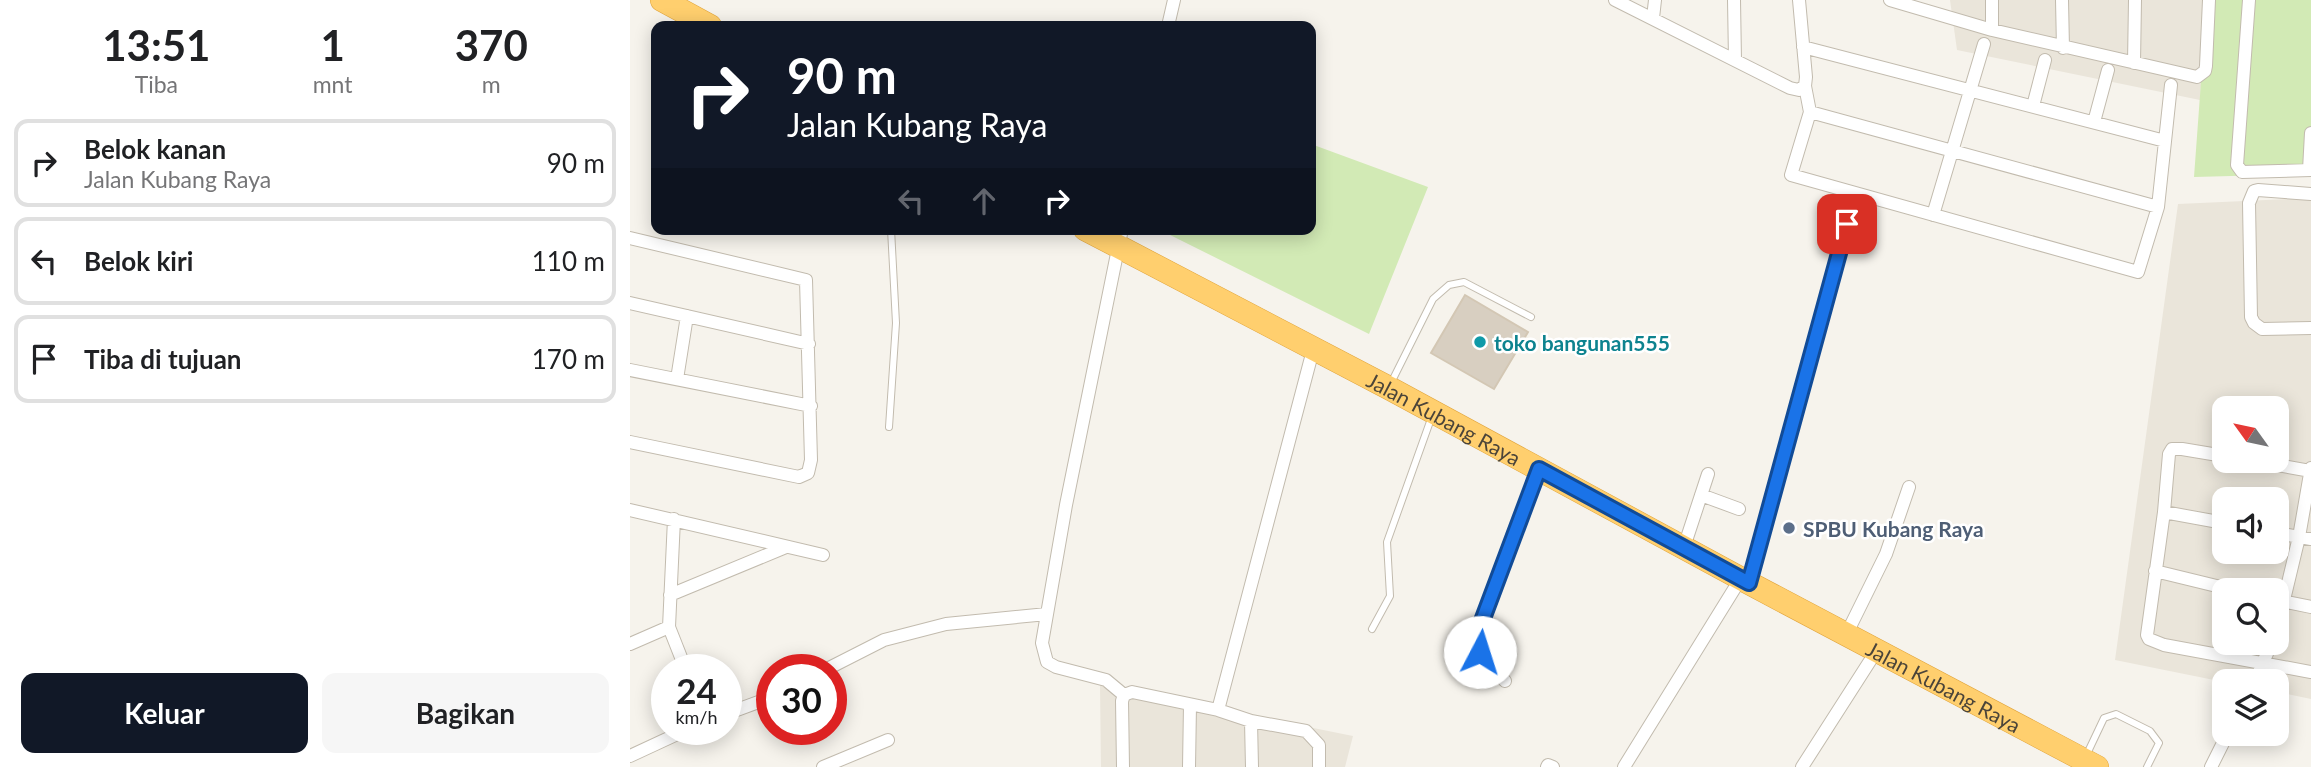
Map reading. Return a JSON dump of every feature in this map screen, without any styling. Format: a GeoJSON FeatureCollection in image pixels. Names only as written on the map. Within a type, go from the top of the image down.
{"type":"FeatureCollection","features":[{"type":"Feature","properties":{"kind":"highway"},"geometry":{"type":"LineString","coordinates":[[662,0],[701,21]]}},
{"type":"Feature","properties":{"kind":"highway","name":"Jalan Kubang Raya"},"geometry":{"type":"LineString","coordinates":[[1120,237],[1313,350],[2091,763]]}},
{"type":"Feature","properties":{"kind":"street"},"geometry":{"type":"LineString","coordinates":[[1169,21],[1174,0]]}},
{"type":"Feature","properties":{"kind":"street"},"geometry":{"type":"LineString","coordinates":[[1615,0],[1790,88],[1799,90],[1805,86]]}},
{"type":"Feature","properties":{"kind":"street"},"geometry":{"type":"LineString","coordinates":[[1653,18],[1655,0]]}},
{"type":"Feature","properties":{"kind":"street"},"geometry":{"type":"LineString","coordinates":[[1734,0],[1735,60]]}},
{"type":"Feature","properties":{"kind":"street"},"geometry":{"type":"LineString","coordinates":[[1799,0],[1805,86],[1810,112],[1791,175],[2138,272],[2158,206],[2171,85]]}},
{"type":"Feature","properties":{"kind":"street"},"geometry":{"type":"LineString","coordinates":[[1890,0],[1992,30],[2197,78],[2205,71],[2206,66],[2209,0]]}},
{"type":"Feature","properties":{"kind":"street"},"geometry":{"type":"LineString","coordinates":[[1992,0],[1992,30]]}},
{"type":"Feature","properties":{"kind":"street"},"geometry":{"type":"LineString","coordinates":[[2062,0],[2063,48]]}},
{"type":"Feature","properties":{"kind":"street"},"geometry":{"type":"LineString","coordinates":[[2134,63],[2135,0]]}},
{"type":"Feature","properties":{"kind":"street"},"geometry":{"type":"LineString","coordinates":[[2249,0],[2237,165],[2242,172],[2310,170],[2311,133]]}},
{"type":"Feature","properties":{"kind":"street"},"geometry":{"type":"LineString","coordinates":[[1933,215],[1984,44]]}},
{"type":"Feature","properties":{"kind":"street"},"geometry":{"type":"LineString","coordinates":[[1803,47],[2165,141]]}},
{"type":"Feature","properties":{"kind":"street"},"geometry":{"type":"LineString","coordinates":[[2033,106],[2045,60]]}},
{"type":"Feature","properties":{"kind":"street"},"geometry":{"type":"LineString","coordinates":[[2094,122],[2108,70]]}},
{"type":"Feature","properties":{"kind":"street"},"geometry":{"type":"LineString","coordinates":[[1810,112],[2158,206]]}},
{"type":"Feature","properties":{"kind":"street"},"geometry":{"type":"LineString","coordinates":[[2311,194],[2258,190],[2254,191],[2249,203],[2253,323],[2262,329],[2311,328]]}},
{"type":"Feature","properties":{"kind":"street"},"geometry":{"type":"LineString","coordinates":[[1624,767],[1745,581],[1847,224]]}},
{"type":"Feature","properties":{"kind":"street"},"geometry":{"type":"LineString","coordinates":[[1120,237],[1066,505],[1042,643],[1047,662],[1056,667],[1106,680],[1125,695]]}},
{"type":"Feature","properties":{"kind":"street"},"geometry":{"type":"LineString","coordinates":[[630,238],[806,280],[811,460],[808,474],[799,477],[630,442]]}},
{"type":"Feature","properties":{"kind":"street"},"geometry":{"type":"LineString","coordinates":[[630,303],[809,344]]}},
{"type":"Feature","properties":{"kind":"street"},"geometry":{"type":"LineString","coordinates":[[677,379],[687,316]]}},
{"type":"Feature","properties":{"kind":"street"},"geometry":{"type":"LineString","coordinates":[[1218,710],[1313,350]]}},
{"type":"Feature","properties":{"kind":"street"},"geometry":{"type":"LineString","coordinates":[[630,370],[811,406]]}},
{"type":"Feature","properties":{"kind":"street"},"geometry":{"type":"LineString","coordinates":[[2212,454],[2172,449],[2167,460],[2164,512],[2147,635],[2149,639],[2164,645],[2311,672]]}},
{"type":"Feature","properties":{"kind":"street"},"geometry":{"type":"LineString","coordinates":[[2289,466],[2311,470],[2305,538],[2289,580]]}},
{"type":"Feature","properties":{"kind":"street"},"geometry":{"type":"LineString","coordinates":[[1505,681],[1480,652],[1479,629],[1539,469]]}},
{"type":"Feature","properties":{"kind":"street"},"geometry":{"type":"LineString","coordinates":[[1684,547],[1708,474]]}},
{"type":"Feature","properties":{"kind":"street"},"geometry":{"type":"LineString","coordinates":[[1846,635],[1886,554],[1909,487]]}},
{"type":"Feature","properties":{"kind":"street"},"geometry":{"type":"LineString","coordinates":[[1701,495],[1739,509]]}},
{"type":"Feature","properties":{"kind":"street"},"geometry":{"type":"LineString","coordinates":[[630,510],[823,555]]}},
{"type":"Feature","properties":{"kind":"street"},"geometry":{"type":"LineString","coordinates":[[2164,512],[2212,521]]}},
{"type":"Feature","properties":{"kind":"street"},"geometry":{"type":"LineString","coordinates":[[674,519],[669,626],[680,654]]}},
{"type":"Feature","properties":{"kind":"street"},"geometry":{"type":"LineString","coordinates":[[670,595],[787,547]]}},
{"type":"Feature","properties":{"kind":"street"},"geometry":{"type":"LineString","coordinates":[[2155,571],[2212,585]]}},
{"type":"Feature","properties":{"kind":"street"},"geometry":{"type":"LineString","coordinates":[[2289,603],[2311,607]]}},
{"type":"Feature","properties":{"kind":"street"},"geometry":{"type":"LineString","coordinates":[[847,659],[884,640],[946,624],[1047,614]]}},
{"type":"Feature","properties":{"kind":"street"},"geometry":{"type":"LineString","coordinates":[[630,644],[669,626]]}},
{"type":"Feature","properties":{"kind":"street"},"geometry":{"type":"LineString","coordinates":[[1802,767],[1877,650]]}},
{"type":"Feature","properties":{"kind":"street"},"geometry":{"type":"LineString","coordinates":[[2261,669],[2267,655]]}},
{"type":"Feature","properties":{"kind":"street"},"geometry":{"type":"LineString","coordinates":[[1123,767],[1122,701],[1125,695],[1132,692],[1218,710],[1251,721],[1306,731],[1319,745],[1319,767]]}},
{"type":"Feature","properties":{"kind":"street"},"geometry":{"type":"LineString","coordinates":[[1189,767],[1190,705]]}},
{"type":"Feature","properties":{"kind":"street"},"geometry":{"type":"LineString","coordinates":[[1251,721],[1252,767]]}},
{"type":"Feature","properties":{"kind":"street"},"geometry":{"type":"LineString","coordinates":[[823,767],[888,740]]}},
{"type":"Feature","properties":{"kind":"street"},"geometry":{"type":"LineString","coordinates":[[630,756],[654,745]]}},
{"type":"Feature","properties":{"kind":"street"},"geometry":{"type":"LineString","coordinates":[[2211,767],[2222,746]]}},
{"type":"Feature","properties":{"kind":"street"},"geometry":{"type":"LineString","coordinates":[[1547,767],[1553,767]]}},
{"type":"Feature","properties":{"kind":"lane"},"geometry":{"type":"LineString","coordinates":[[889,427],[896,323],[891,235]]}},
{"type":"Feature","properties":{"kind":"lane"},"geometry":{"type":"LineString","coordinates":[[1389,388],[1433,299],[1449,285],[1464,282],[1531,317]]}},
{"type":"Feature","properties":{"kind":"lane"},"geometry":{"type":"LineString","coordinates":[[1372,629],[1390,596],[1387,542],[1433,412]]}},
{"type":"Feature","properties":{"kind":"lane"},"geometry":{"type":"LineString","coordinates":[[2091,763],[2104,718],[2116,714],[2150,731],[2158,743],[2147,767]]}},
{"type":"Feature","properties":{"kind":"shaded area"},"geometry":{"type":"Polygon","coordinates":[[[1950,0],[2207,0],[2200,100],[1957,50],[1950,0]]]}},
{"type":"Feature","properties":{"kind":"shaded area"},"geometry":{"type":"Polygon","coordinates":[[[2311,198],[2311,699],[2289,694],[2289,669],[2212,669],[2212,680],[2115,660],[2178,204],[2311,198]]]}},
{"type":"Feature","properties":{"kind":"shaded area"},"geometry":{"type":"Polygon","coordinates":[[[1100,685],[1353,736],[1345,767],[1101,767],[1100,685]]]}},
{"type":"Feature","properties":{"kind":"green space"},"geometry":{"type":"Polygon","coordinates":[[[2207,0],[2311,0],[2311,174],[2194,177],[2207,0]]]}},
{"type":"Feature","properties":{"kind":"green space"},"geometry":{"type":"Polygon","coordinates":[[[1316,146],[1428,187],[1369,334],[1170,235],[1316,235],[1316,146]]]}},
{"type":"Feature","properties":{"kind":"building","name":"toko bangunan555"},"geometry":{"type":"Polygon","coordinates":[[[1465,295],[1528,332],[1494,389],[1431,353],[1465,295]]]}},
{"type":"Feature","properties":{"kind":"place","name":"toko bangunan555"},"geometry":{"type":"Point","coordinates":[1480,342]}},
{"type":"Feature","properties":{"kind":"place","name":"SPBU Kubang Raya"},"geometry":{"type":"Point","coordinates":[1789,528]}},
{"type":"Feature","properties":{"kind":"route"},"geometry":{"type":"LineString","coordinates":[[1480,652],[1479,629],[1539,469],[1749,583],[1847,224]]}}]}
